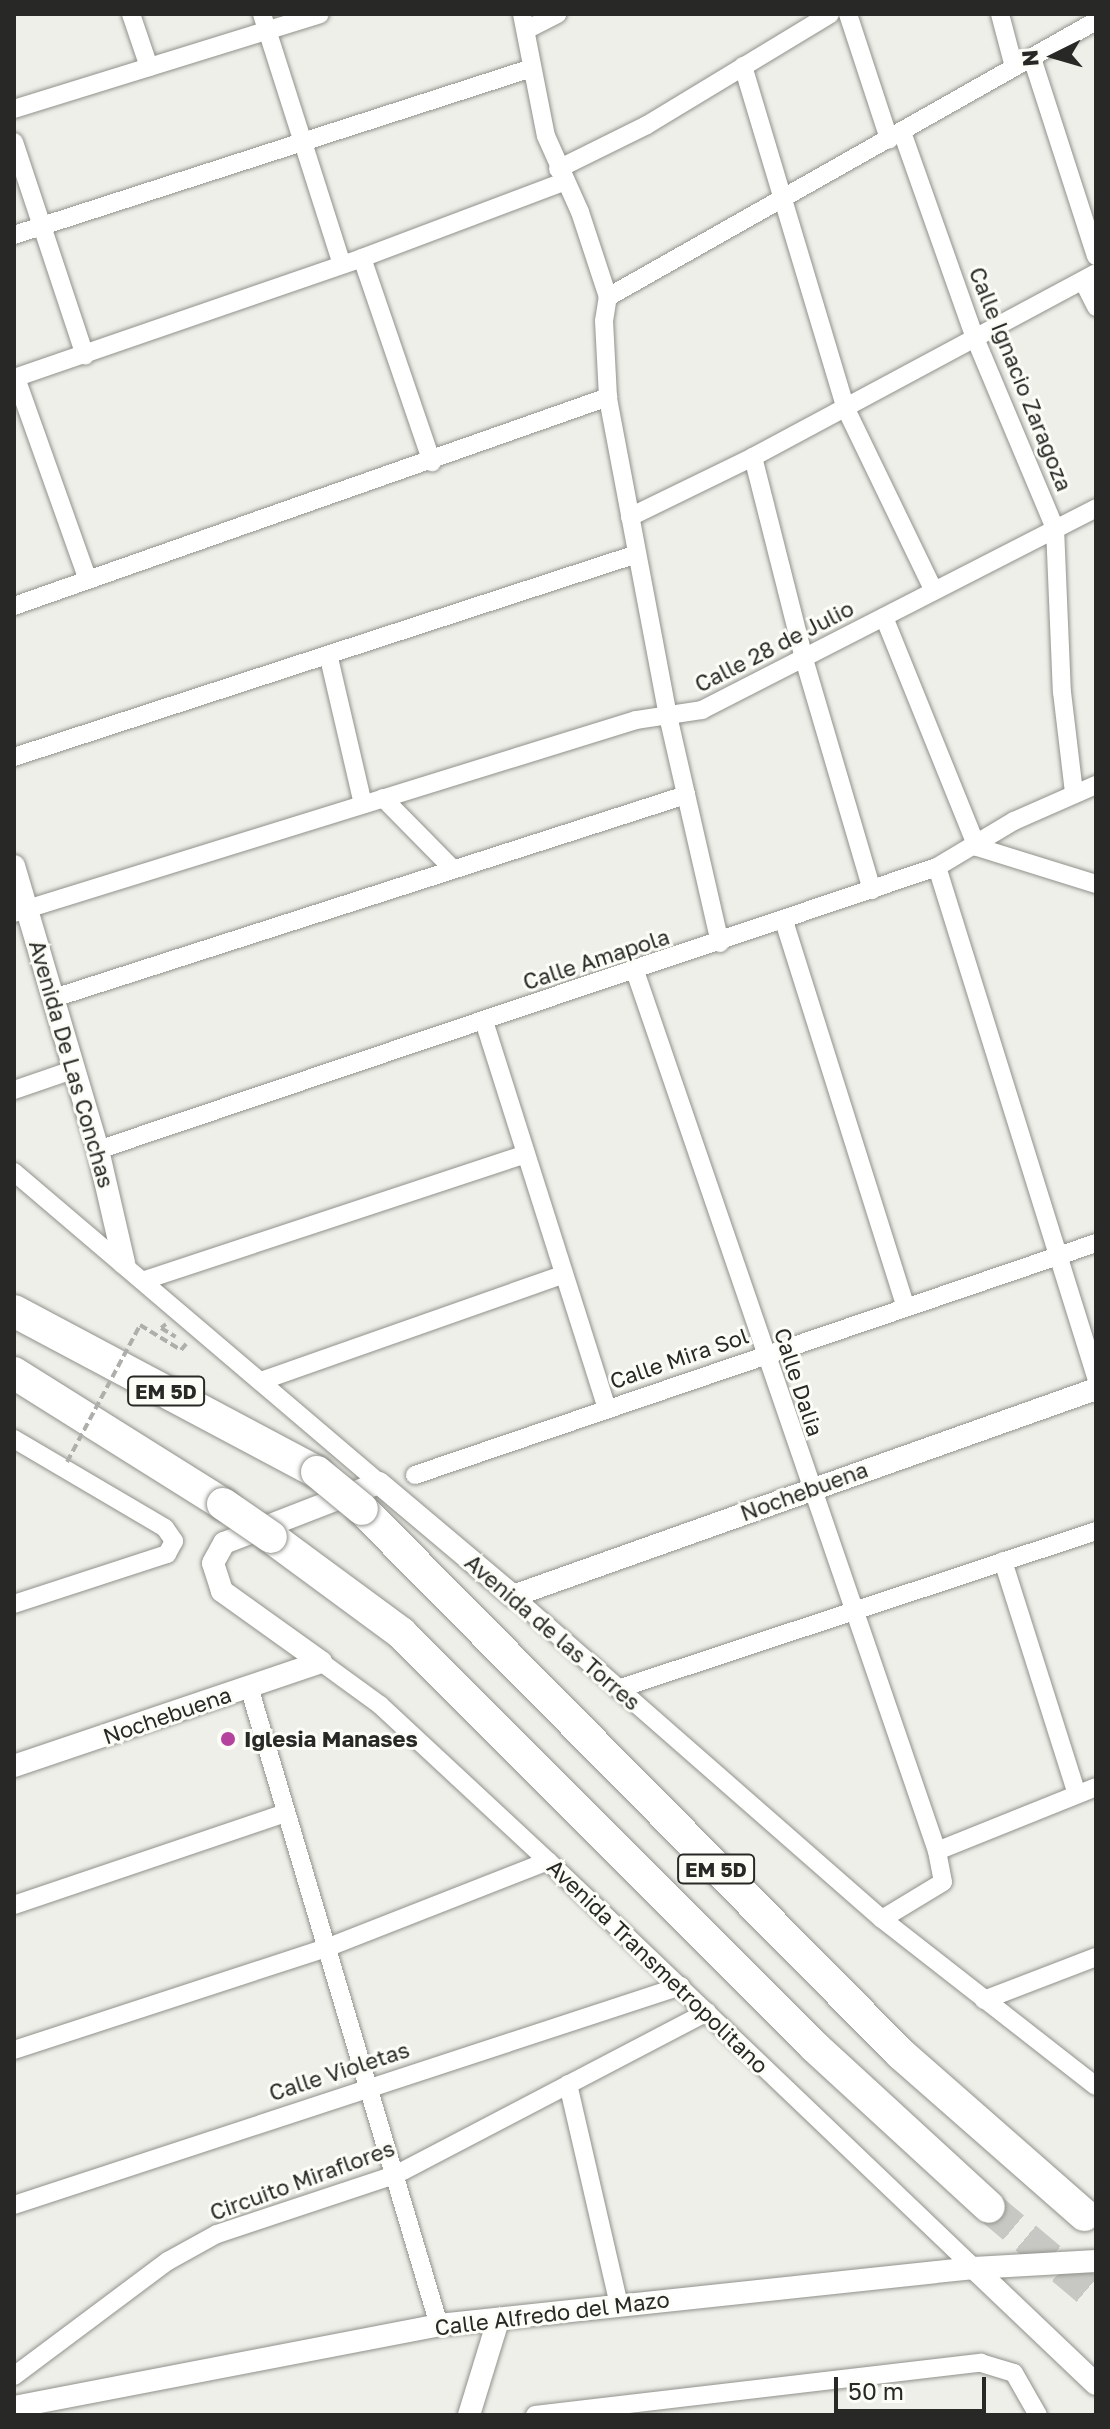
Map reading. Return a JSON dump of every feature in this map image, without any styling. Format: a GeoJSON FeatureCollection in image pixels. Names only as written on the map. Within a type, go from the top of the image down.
{"type":"FeatureCollection","features":[{"type":"Feature","properties":{"kind":"highway","name":"EM 5D"},"geometry":{"type":"LineString","coordinates":[[14,1311],[317,1472],[370,1496],[901,2054],[1084,2215]]}},
{"type":"Feature","properties":{"kind":"highway","name":"EM 5D"},"geometry":{"type":"LineString","coordinates":[[14,1373],[223,1504],[401,1633],[815,2047],[989,2207]]}},
{"type":"Feature","properties":{"kind":"street"},"geometry":{"type":"LineString","coordinates":[[131,14],[149,67]]}},
{"type":"Feature","properties":{"kind":"street"},"geometry":{"type":"LineString","coordinates":[[14,109],[149,67],[264,22],[320,14]]}},
{"type":"Feature","properties":{"kind":"street"},"geometry":{"type":"LineString","coordinates":[[557,14],[525,21],[532,68],[561,175],[608,297],[604,321],[608,397],[668,716],[720,943]]}},
{"type":"Feature","properties":{"kind":"street"},"geometry":{"type":"LineString","coordinates":[[88,580],[15,378],[362,258],[561,175],[830,14]]}},
{"type":"Feature","properties":{"kind":"street","name":"Calle Ignacio Zaragoza"},"geometry":{"type":"LineString","coordinates":[[848,14],[975,338],[1055,528],[1062,692],[1074,793]]}},
{"type":"Feature","properties":{"kind":"street"},"geometry":{"type":"LineString","coordinates":[[1000,14],[1014,67]]}},
{"type":"Feature","properties":{"kind":"street"},"geometry":{"type":"LineString","coordinates":[[608,297],[783,201],[1096,21]]}},
{"type":"Feature","properties":{"kind":"street"},"geometry":{"type":"LineString","coordinates":[[264,22],[342,265]]}},
{"type":"Feature","properties":{"kind":"street"},"geometry":{"type":"LineString","coordinates":[[1032,58],[1096,256]]}},
{"type":"Feature","properties":{"kind":"street"},"geometry":{"type":"LineString","coordinates":[[743,66],[845,407],[934,591]]}},
{"type":"Feature","properties":{"kind":"street"},"geometry":{"type":"LineString","coordinates":[[14,235],[532,68]]}},
{"type":"Feature","properties":{"kind":"street"},"geometry":{"type":"LineString","coordinates":[[14,142],[85,355]]}},
{"type":"Feature","properties":{"kind":"street"},"geometry":{"type":"LineString","coordinates":[[362,258],[432,462]]}},
{"type":"Feature","properties":{"kind":"street"},"geometry":{"type":"LineString","coordinates":[[630,517],[753,457],[1089,277],[1096,307]]}},
{"type":"Feature","properties":{"kind":"street"},"geometry":{"type":"LineString","coordinates":[[14,606],[432,462],[608,397]]}},
{"type":"Feature","properties":{"kind":"street"},"geometry":{"type":"LineString","coordinates":[[753,457],[804,659],[872,890]]}},
{"type":"Feature","properties":{"kind":"street","name":"Calle 28 de Julio"},"geometry":{"type":"LineString","coordinates":[[21,910],[636,720],[702,710],[1096,508]]}},
{"type":"Feature","properties":{"kind":"street"},"geometry":{"type":"LineString","coordinates":[[14,757],[329,658],[637,554]]}},
{"type":"Feature","properties":{"kind":"street"},"geometry":{"type":"LineString","coordinates":[[884,617],[977,847],[1096,884]]}},
{"type":"Feature","properties":{"kind":"street"},"geometry":{"type":"LineString","coordinates":[[329,658],[363,804]]}},
{"type":"Feature","properties":{"kind":"street","name":"Calle Amapola"},"geometry":{"type":"LineString","coordinates":[[98,1150],[720,943],[937,867],[977,847],[1014,821],[1096,785]]}},
{"type":"Feature","properties":{"kind":"street"},"geometry":{"type":"LineString","coordinates":[[54,998],[686,795]]}},
{"type":"Feature","properties":{"kind":"street"},"geometry":{"type":"LineString","coordinates":[[383,798],[453,869]]}},
{"type":"Feature","properties":{"kind":"street","name":"Avenida De Las Conchas"},"geometry":{"type":"LineString","coordinates":[[14,866],[21,910],[54,998],[98,1150],[124,1263]]}},
{"type":"Feature","properties":{"kind":"street"},"geometry":{"type":"LineString","coordinates":[[937,867],[1096,1377]]}},
{"type":"Feature","properties":{"kind":"street"},"geometry":{"type":"LineString","coordinates":[[784,921],[905,1305]]}},
{"type":"Feature","properties":{"kind":"street","name":"Calle Dalia"},"geometry":{"type":"LineString","coordinates":[[635,971],[809,1488],[937,1851]]}},
{"type":"Feature","properties":{"kind":"street"},"geometry":{"type":"LineString","coordinates":[[484,1021],[607,1409]]}},
{"type":"Feature","properties":{"kind":"street"},"geometry":{"type":"LineString","coordinates":[[14,1090],[75,1069]]}},
{"type":"Feature","properties":{"kind":"street"},"geometry":{"type":"LineString","coordinates":[[145,1280],[526,1154]]}},
{"type":"Feature","properties":{"kind":"street","name":"Avenida de las Torres"},"geometry":{"type":"LineString","coordinates":[[14,1172],[261,1381],[370,1496],[513,1596],[882,1919],[1096,2086]]}},
{"type":"Feature","properties":{"kind":"street","name":"Calle Mira Sol"},"geometry":{"type":"LineString","coordinates":[[415,1475],[764,1353],[1096,1243]]}},
{"type":"Feature","properties":{"kind":"street"},"geometry":{"type":"LineString","coordinates":[[261,1381],[564,1274]]}},
{"type":"Feature","properties":{"kind":"street","name":"Nochebuena"},"geometry":{"type":"LineString","coordinates":[[513,1596],[809,1488],[1096,1389]]}},
{"type":"Feature","properties":{"kind":"street"},"geometry":{"type":"LineString","coordinates":[[14,1604],[167,1554],[174,1541],[165,1528],[17,1443]]}},
{"type":"Feature","properties":{"kind":"street","name":"Avenida Transmetropolitano"},"geometry":{"type":"LineString","coordinates":[[370,1496],[224,1543],[213,1563],[222,1591],[380,1705],[681,1986],[1096,2384]]}},
{"type":"Feature","properties":{"kind":"street"},"geometry":{"type":"LineString","coordinates":[[618,1689],[852,1609],[1096,1531]]}},
{"type":"Feature","properties":{"kind":"street"},"geometry":{"type":"LineString","coordinates":[[1003,1561],[1077,1794]]}},
{"type":"Feature","properties":{"kind":"street","name":"Nochebuena"},"geometry":{"type":"LineString","coordinates":[[14,1766],[321,1662]]}},
{"type":"Feature","properties":{"kind":"street"},"geometry":{"type":"LineString","coordinates":[[249,1687],[397,2174],[439,2325]]}},
{"type":"Feature","properties":{"kind":"street"},"geometry":{"type":"LineString","coordinates":[[882,1919],[943,1882],[937,1851],[1096,1787]]}},
{"type":"Feature","properties":{"kind":"street"},"geometry":{"type":"LineString","coordinates":[[14,1905],[286,1813]]}},
{"type":"Feature","properties":{"kind":"street"},"geometry":{"type":"LineString","coordinates":[[14,2050],[326,1948],[548,1861]]}},
{"type":"Feature","properties":{"kind":"street"},"geometry":{"type":"LineString","coordinates":[[984,2000],[1096,1957]]}},
{"type":"Feature","properties":{"kind":"street","name":"Calle Violetas"},"geometry":{"type":"LineString","coordinates":[[14,2205],[368,2086],[681,1986]]}},
{"type":"Feature","properties":{"kind":"street","name":"Circuito Miraflores"},"geometry":{"type":"LineString","coordinates":[[14,2376],[168,2261],[217,2234],[397,2174],[707,2012]]}},
{"type":"Feature","properties":{"kind":"street"},"geometry":{"type":"LineString","coordinates":[[568,2084],[619,2305]]}},
{"type":"Feature","properties":{"kind":"street","name":"Calle Alfredo del Mazo"},"geometry":{"type":"LineString","coordinates":[[14,2407],[439,2325],[974,2268],[1096,2261]]}},
{"type":"Feature","properties":{"kind":"street"},"geometry":{"type":"LineString","coordinates":[[469,2415],[498,2321]]}},
{"type":"Feature","properties":{"kind":"street"},"geometry":{"type":"LineString","coordinates":[[535,2415],[981,2363],[1014,2373],[1038,2415]]}},
{"type":"Feature","properties":{"kind":"path"},"geometry":{"type":"LineString","coordinates":[[67,1462],[140,1325]]}},
{"type":"Feature","properties":{"kind":"tunnel"},"geometry":{"type":"LineString","coordinates":[[989,2207],[1096,2297]]}},
{"type":"Feature","properties":{"kind":"place","name":"Iglesia Manases"},"geometry":{"type":"Point","coordinates":[228,1739]}}]}
